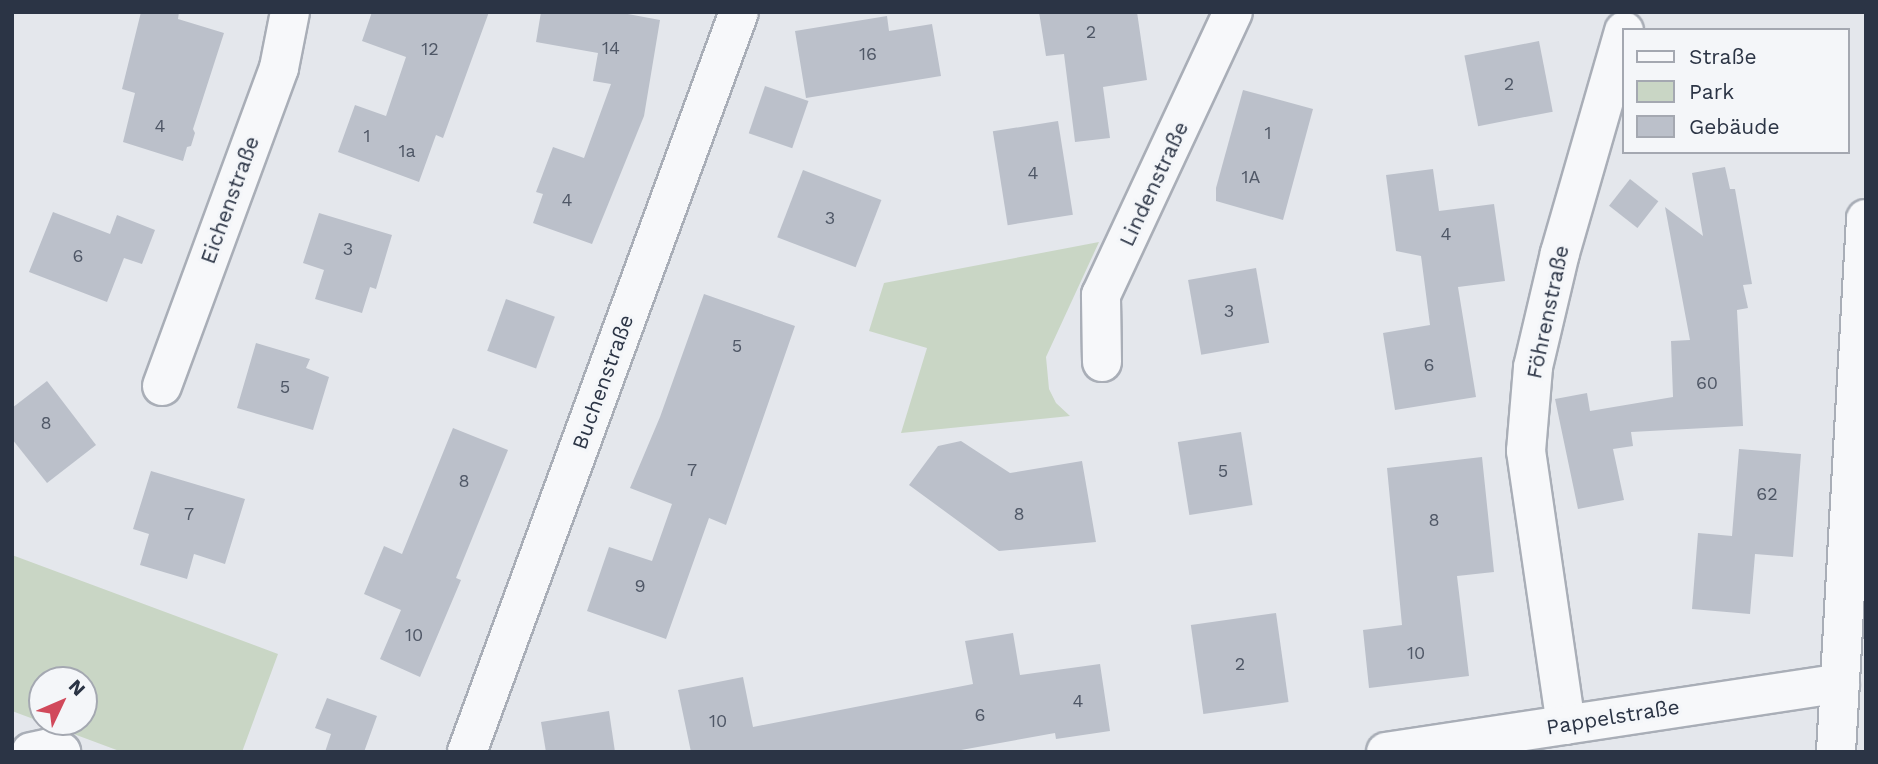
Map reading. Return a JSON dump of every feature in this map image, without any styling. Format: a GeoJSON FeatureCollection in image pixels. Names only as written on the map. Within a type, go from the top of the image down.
{"type":"FeatureCollection","features":[{"type":"Feature","properties":{"kind":"street","name":"Eichenstraße"},"geometry":{"type":"LineString","coordinates":[[162,386],[279,68],[290,12]]}},
{"type":"Feature","properties":{"kind":"street","name":"Buchenstraße"},"geometry":{"type":"LineString","coordinates":[[467,752],[739,12]]}},
{"type":"Feature","properties":{"kind":"street","name":"Lindenstraße"},"geometry":{"type":"LineString","coordinates":[[1102,362],[1101,295],[1233,12]]}},
{"type":"Feature","properties":{"kind":"street","name":"Föhrenstraße"},"geometry":{"type":"LineString","coordinates":[[1566,724],[1526,452],[1533,367],[1560,253],[1622,37]]}},
{"type":"Feature","properties":{"kind":"street"},"geometry":{"type":"LineString","coordinates":[[1836,752],[1866,219]]}},
{"type":"Feature","properties":{"kind":"street","name":"Pappelstraße"},"geometry":{"type":"LineString","coordinates":[[1386,752],[1467,746],[1566,724],[1840,683]]}},
{"type":"Feature","properties":{"kind":"street"},"geometry":{"type":"LineString","coordinates":[[31,752],[50,748],[61,752]]}},
{"type":"Feature","properties":{"kind":"green space"},"geometry":{"type":"Polygon","coordinates":[[[1099,242],[1046,357],[1049,389],[1056,403],[1070,416],[901,433],[927,348],[869,331],[884,283],[1099,242]]]}},
{"type":"Feature","properties":{"kind":"green space"},"geometry":{"type":"Polygon","coordinates":[[[12,555],[278,654],[242,752],[122,752],[79,736],[98,736],[98,666],[28,666],[28,717],[12,711],[12,555]]]}},
{"type":"Feature","properties":{"kind":"building"},"geometry":{"type":"Polygon","coordinates":[[[141,12],[179,12],[178,19],[224,33],[193,129],[195,133],[191,146],[187,147],[183,161],[123,142],[135,93],[122,89],[141,12]]]}},
{"type":"Feature","properties":{"kind":"building"},"geometry":{"type":"Polygon","coordinates":[[[372,12],[489,12],[443,138],[436,135],[419,182],[338,152],[355,105],[386,116],[406,57],[362,41],[372,12]]]}},
{"type":"Feature","properties":{"kind":"building"},"geometry":{"type":"Polygon","coordinates":[[[541,12],[617,12],[660,20],[644,116],[592,244],[533,223],[543,194],[536,192],[553,147],[584,158],[611,84],[593,81],[598,53],[536,42],[541,12]]]}},
{"type":"Feature","properties":{"kind":"building"},"geometry":{"type":"Polygon","coordinates":[[[1039,12],[1137,12],[1147,80],[1103,87],[1110,138],[1075,142],[1064,54],[1046,56],[1039,12]]]}},
{"type":"Feature","properties":{"kind":"building"},"geometry":{"type":"Polygon","coordinates":[[[887,16],[889,31],[932,24],[941,76],[806,98],[795,31],[887,16]]]}},
{"type":"Feature","properties":{"kind":"building"},"geometry":{"type":"Polygon","coordinates":[[[1539,41],[1553,112],[1478,126],[1464,56],[1539,41]]]}},
{"type":"Feature","properties":{"kind":"building"},"geometry":{"type":"Polygon","coordinates":[[[765,86],[808,101],[792,148],[749,133],[765,86]]]}},
{"type":"Feature","properties":{"kind":"building"},"geometry":{"type":"Polygon","coordinates":[[[1243,90],[1313,109],[1283,220],[1216,201],[1216,188],[1243,90]]]}},
{"type":"Feature","properties":{"kind":"building"},"geometry":{"type":"Polygon","coordinates":[[[1058,121],[1073,215],[1008,225],[993,131],[1058,121]]]}},
{"type":"Feature","properties":{"kind":"building"},"geometry":{"type":"Polygon","coordinates":[[[1725,167],[1730,189],[1735,189],[1752,284],[1743,285],[1748,308],[1737,310],[1743,426],[1631,432],[1633,446],[1613,449],[1624,500],[1578,509],[1555,399],[1587,393],[1590,411],[1673,397],[1671,341],[1690,340],[1665,207],[1703,236],[1692,173],[1725,167]]]}},
{"type":"Feature","properties":{"kind":"building"},"geometry":{"type":"Polygon","coordinates":[[[1433,169],[1439,211],[1494,204],[1505,281],[1458,287],[1476,397],[1395,410],[1383,333],[1430,325],[1421,256],[1396,251],[1386,175],[1433,169]]]}},
{"type":"Feature","properties":{"kind":"building"},"geometry":{"type":"Polygon","coordinates":[[[803,170],[881,200],[856,267],[777,237],[803,170]]]}},
{"type":"Feature","properties":{"kind":"building"},"geometry":{"type":"Polygon","coordinates":[[[1630,179],[1658,201],[1637,228],[1609,206],[1630,179]]]}},
{"type":"Feature","properties":{"kind":"building"},"geometry":{"type":"Polygon","coordinates":[[[53,212],[110,234],[117,215],[155,230],[142,264],[124,258],[107,302],[29,272],[53,212]]]}},
{"type":"Feature","properties":{"kind":"building"},"geometry":{"type":"Polygon","coordinates":[[[319,213],[392,235],[376,289],[370,287],[362,313],[315,299],[324,270],[303,263],[319,213]]]}},
{"type":"Feature","properties":{"kind":"building"},"geometry":{"type":"Polygon","coordinates":[[[1256,268],[1269,343],[1201,355],[1188,280],[1256,268]]]}},
{"type":"Feature","properties":{"kind":"building"},"geometry":{"type":"Polygon","coordinates":[[[704,294],[795,326],[726,525],[709,518],[666,639],[587,611],[609,547],[652,561],[672,504],[630,488],[660,417],[704,294]]]}},
{"type":"Feature","properties":{"kind":"building"},"geometry":{"type":"Polygon","coordinates":[[[506,299],[555,317],[536,368],[487,351],[506,299]]]}},
{"type":"Feature","properties":{"kind":"building"},"geometry":{"type":"Polygon","coordinates":[[[256,343],[310,359],[306,368],[329,377],[313,430],[237,408],[256,343]]]}},
{"type":"Feature","properties":{"kind":"building"},"geometry":{"type":"Polygon","coordinates":[[[47,381],[96,445],[47,483],[12,439],[12,408],[47,381]]]}},
{"type":"Feature","properties":{"kind":"building"},"geometry":{"type":"Polygon","coordinates":[[[453,428],[508,450],[456,578],[461,580],[420,677],[380,659],[401,610],[364,594],[384,546],[402,554],[453,428]]]}},
{"type":"Feature","properties":{"kind":"building"},"geometry":{"type":"Polygon","coordinates":[[[1241,432],[1253,505],[1189,515],[1178,442],[1241,432]]]}},
{"type":"Feature","properties":{"kind":"building"},"geometry":{"type":"Polygon","coordinates":[[[961,441],[1010,473],[1082,461],[1096,542],[999,551],[909,485],[938,446],[961,441]]]}},
{"type":"Feature","properties":{"kind":"building"},"geometry":{"type":"Polygon","coordinates":[[[1739,449],[1801,454],[1793,557],[1755,554],[1750,614],[1692,609],[1698,533],[1732,536],[1739,449]]]}},
{"type":"Feature","properties":{"kind":"building"},"geometry":{"type":"Polygon","coordinates":[[[1482,457],[1494,572],[1457,576],[1469,676],[1369,688],[1363,630],[1402,625],[1387,468],[1482,457]]]}},
{"type":"Feature","properties":{"kind":"building"},"geometry":{"type":"Polygon","coordinates":[[[151,471],[245,499],[225,564],[194,554],[187,579],[140,565],[149,534],[133,529],[151,471]]]}},
{"type":"Feature","properties":{"kind":"building"},"geometry":{"type":"Polygon","coordinates":[[[1276,613],[1289,702],[1203,714],[1191,625],[1276,613]]]}},
{"type":"Feature","properties":{"kind":"building"},"geometry":{"type":"Polygon","coordinates":[[[1013,633],[1020,675],[1100,664],[1110,731],[1056,739],[1055,733],[950,752],[691,752],[678,690],[743,677],[753,727],[973,684],[965,641],[1013,633]]]}},
{"type":"Feature","properties":{"kind":"building"},"geometry":{"type":"Polygon","coordinates":[[[327,698],[377,716],[364,752],[325,752],[331,734],[315,728],[327,698]]]}},
{"type":"Feature","properties":{"kind":"building"},"geometry":{"type":"Polygon","coordinates":[[[609,711],[615,752],[546,752],[541,722],[609,711]]]}}]}
